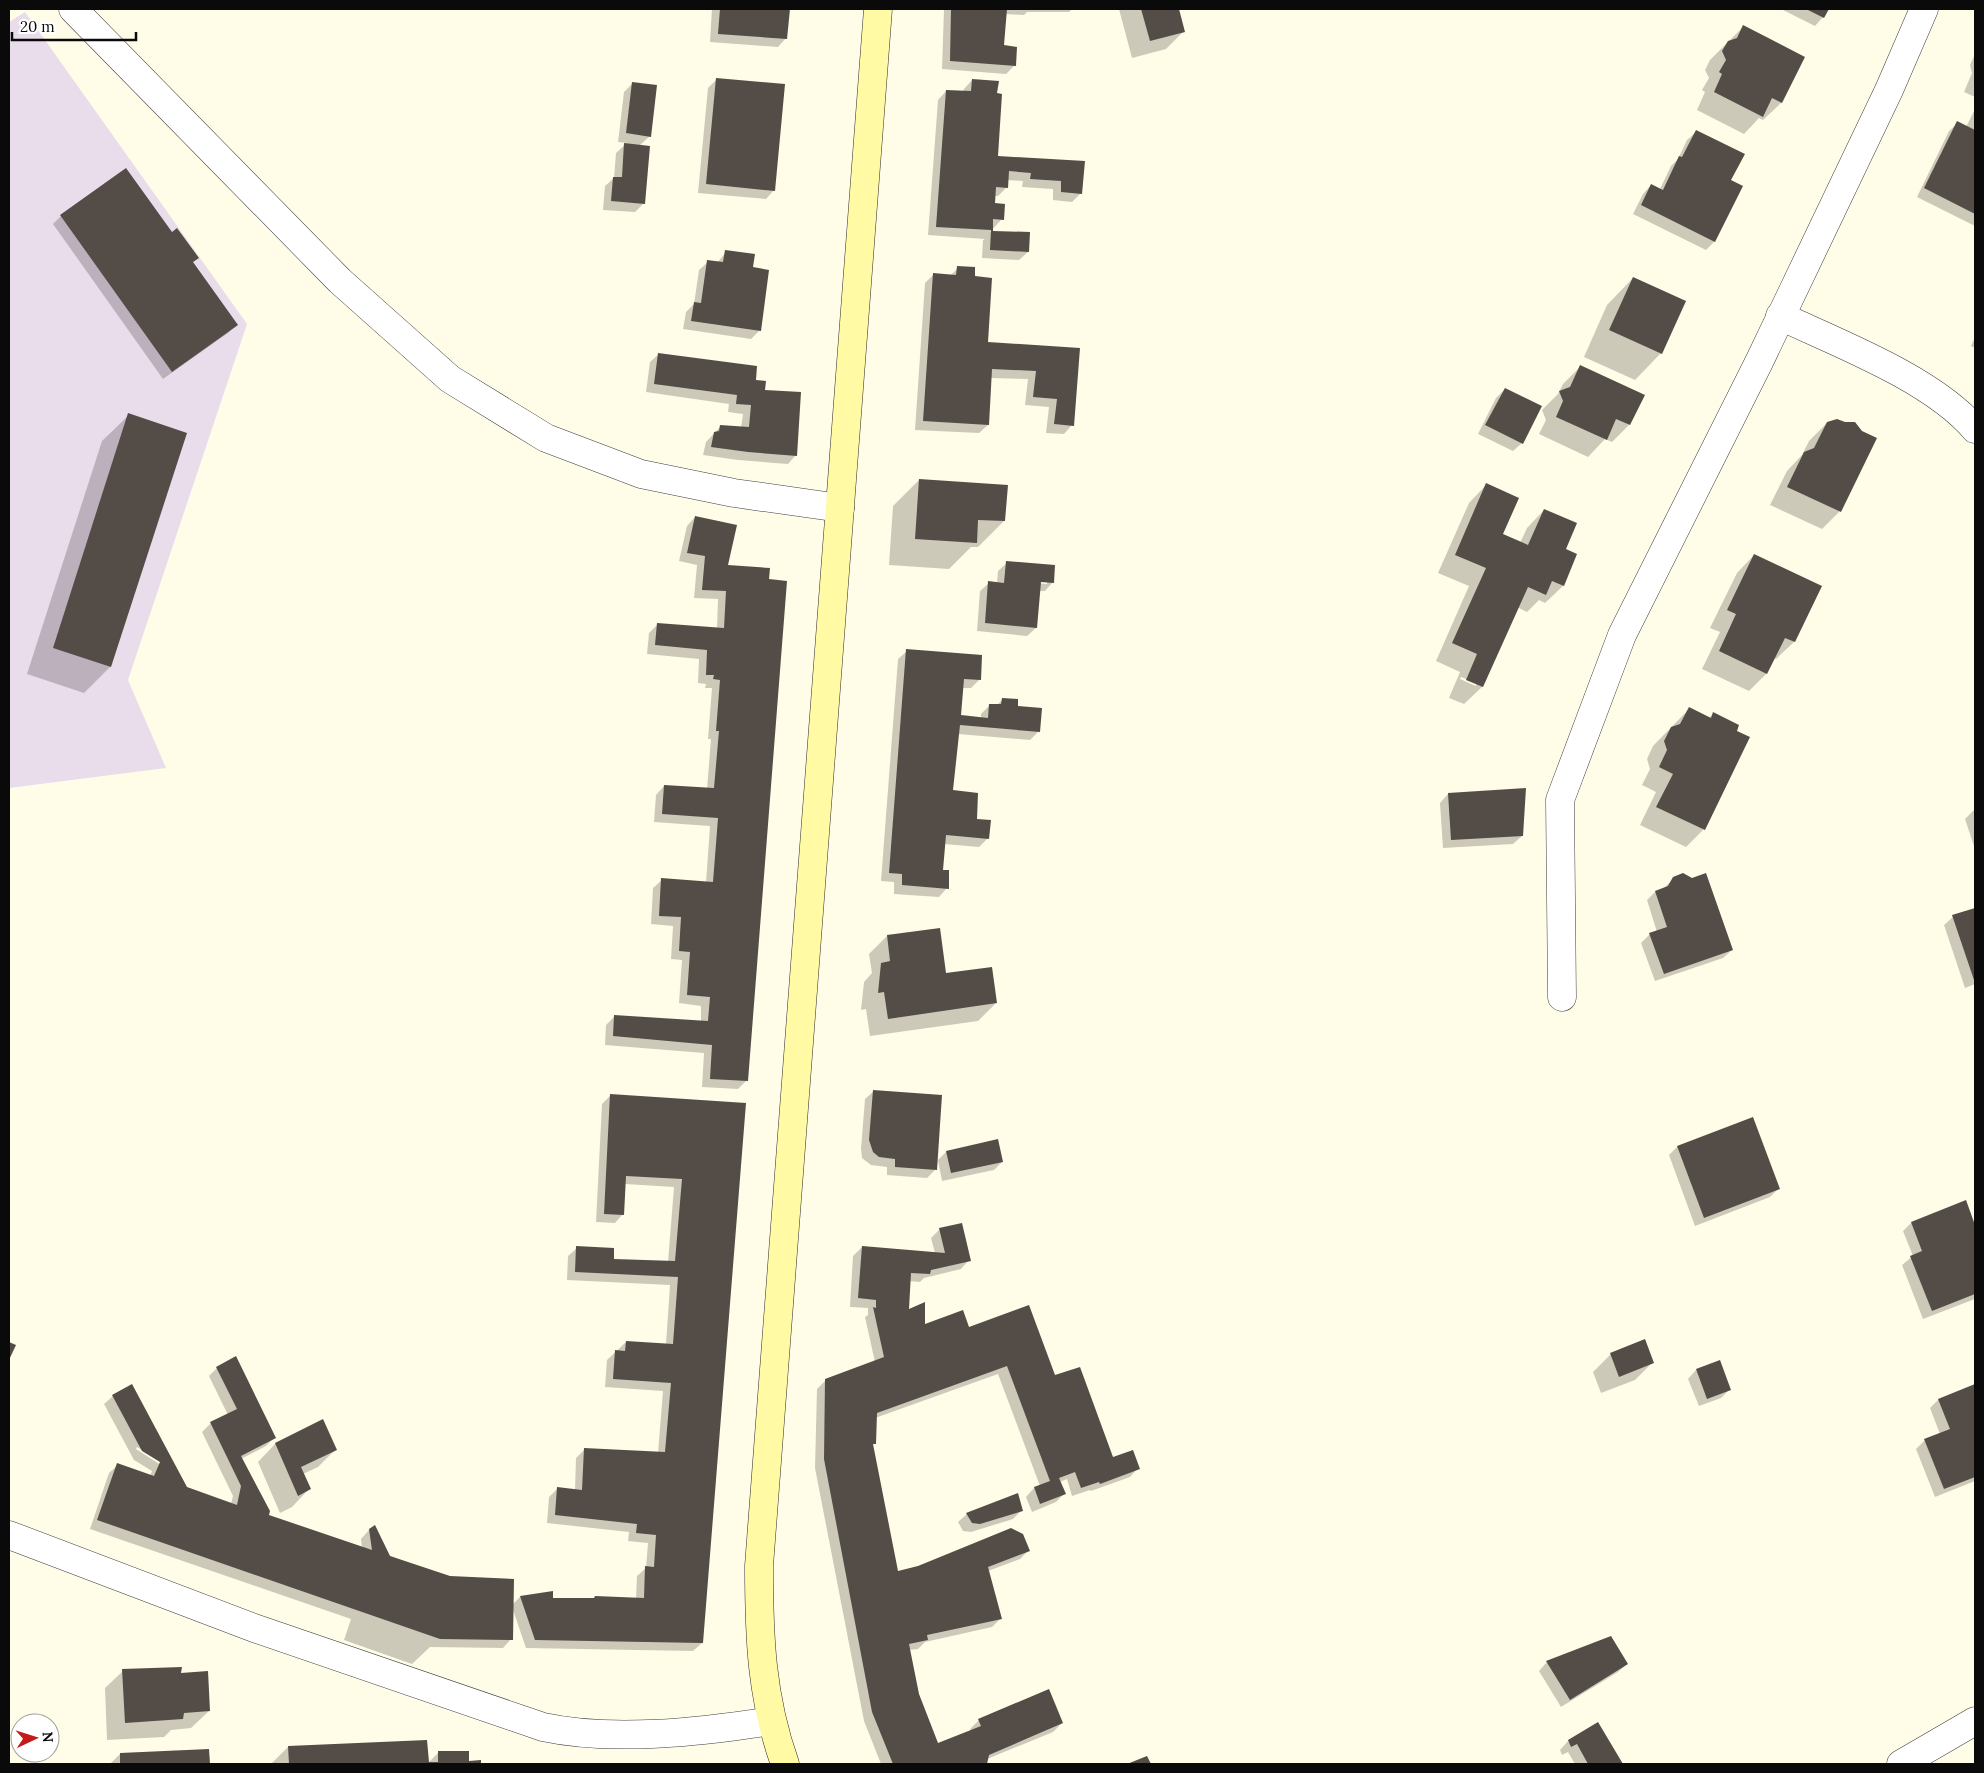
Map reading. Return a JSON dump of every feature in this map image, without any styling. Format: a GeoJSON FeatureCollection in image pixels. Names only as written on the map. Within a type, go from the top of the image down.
{"type":"FeatureCollection","features":[{"type":"Feature","properties":{"kind":"street"},"geometry":{"type":"LineString","coordinates":[[73,9],[340,281],[450,379],[546,438],[641,474],[734,493],[840,508]]}},
{"type":"Feature","properties":{"kind":"street"},"geometry":{"type":"LineString","coordinates":[[785,1764],[771,1721],[761,1650],[759,1566],[878,9]]}},
{"type":"Feature","properties":{"kind":"street"},"geometry":{"type":"LineString","coordinates":[[1562,996],[1560,800],[1622,635],[1780,316],[1889,90],[1924,9]]}},
{"type":"Feature","properties":{"kind":"street"},"geometry":{"type":"LineString","coordinates":[[1780,316],[1894,371],[1936,395],[1967,419],[1975,429]]}},
{"type":"Feature","properties":{"kind":"street"},"geometry":{"type":"LineString","coordinates":[[9,1535],[254,1628],[543,1727],[566,1732],[648,1734],[771,1721]]}},
{"type":"Feature","properties":{"kind":"street"},"geometry":{"type":"LineString","coordinates":[[1901,1764],[1975,1721]]}},
{"type":"Feature","properties":{"kind":"shaded area"},"geometry":{"type":"Polygon","coordinates":[[[25,12],[247,324],[128,680],[166,768],[9,788],[9,22],[25,12]]]}},
{"type":"Feature","properties":{"kind":"building"},"geometry":{"type":"Polygon","coordinates":[[[720,9],[790,9],[787,39],[718,34],[720,9]]]}},
{"type":"Feature","properties":{"kind":"building"},"geometry":{"type":"Polygon","coordinates":[[[951,9],[1007,9],[1004,45],[1017,47],[1016,66],[950,61],[951,9]]]}},
{"type":"Feature","properties":{"kind":"building"},"geometry":{"type":"Polygon","coordinates":[[[1141,9],[1179,9],[1185,32],[1150,41],[1141,9]]]}},
{"type":"Feature","properties":{"kind":"building"},"geometry":{"type":"Polygon","coordinates":[[[1806,9],[1829,9],[1824,18],[1806,9]]]}},
{"type":"Feature","properties":{"kind":"building"},"geometry":{"type":"Polygon","coordinates":[[[1743,25],[1805,57],[1782,103],[1772,98],[1763,117],[1714,92],[1722,74],[1719,72],[1726,60],[1722,51],[1728,41],[1737,38],[1743,25]]]}},
{"type":"Feature","properties":{"kind":"building"},"geometry":{"type":"Polygon","coordinates":[[[716,78],[785,84],[775,191],[706,184],[716,78]]]}},
{"type":"Feature","properties":{"kind":"building"},"geometry":{"type":"Polygon","coordinates":[[[972,79],[999,81],[997,93],[1002,94],[998,156],[1085,161],[1082,194],[1061,192],[1061,181],[1030,179],[1031,173],[1009,171],[1008,188],[996,187],[995,203],[1005,204],[1004,220],[993,219],[993,231],[1030,232],[1029,252],[990,250],[991,230],[936,227],[946,90],[971,91],[972,79]]]}},
{"type":"Feature","properties":{"kind":"building"},"geometry":{"type":"Polygon","coordinates":[[[632,82],[657,85],[651,137],[626,133],[632,82]]]}},
{"type":"Feature","properties":{"kind":"building"},"geometry":{"type":"Polygon","coordinates":[[[1957,121],[1975,130],[1975,214],[1924,188],[1957,121]]]}},
{"type":"Feature","properties":{"kind":"building"},"geometry":{"type":"Polygon","coordinates":[[[1696,130],[1745,154],[1731,180],[1743,186],[1715,242],[1641,205],[1651,184],[1663,190],[1679,156],[1682,157],[1696,130]]]}},
{"type":"Feature","properties":{"kind":"building"},"geometry":{"type":"Polygon","coordinates":[[[624,143],[650,146],[645,204],[611,201],[613,177],[622,177],[624,143]]]}},
{"type":"Feature","properties":{"kind":"building"},"geometry":{"type":"Polygon","coordinates":[[[126,168],[172,232],[177,228],[199,258],[193,262],[238,325],[172,372],[60,215],[126,168]]]}},
{"type":"Feature","properties":{"kind":"building"},"geometry":{"type":"Polygon","coordinates":[[[725,250],[755,254],[753,267],[769,270],[761,331],[691,321],[694,302],[701,303],[707,260],[723,262],[725,250]]]}},
{"type":"Feature","properties":{"kind":"building"},"geometry":{"type":"Polygon","coordinates":[[[957,266],[975,267],[975,276],[992,278],[988,342],[1080,348],[1074,426],[1054,424],[1057,399],[1033,397],[1036,371],[992,369],[989,425],[923,421],[933,273],[956,275],[957,266]]]}},
{"type":"Feature","properties":{"kind":"building"},"geometry":{"type":"Polygon","coordinates":[[[1633,277],[1686,301],[1662,354],[1609,330],[1633,277]]]}},
{"type":"Feature","properties":{"kind":"building"},"geometry":{"type":"Polygon","coordinates":[[[658,353],[757,366],[756,380],[766,381],[765,390],[801,392],[797,456],[711,447],[714,432],[719,431],[720,425],[749,427],[751,405],[736,404],[737,395],[654,384],[658,353]]]}},
{"type":"Feature","properties":{"kind":"building"},"geometry":{"type":"Polygon","coordinates":[[[1580,365],[1645,395],[1630,425],[1616,419],[1607,440],[1556,417],[1563,401],[1559,391],[1570,387],[1580,365]]]}},
{"type":"Feature","properties":{"kind":"building"},"geometry":{"type":"Polygon","coordinates":[[[1505,388],[1542,406],[1523,444],[1485,425],[1505,388]]]}},
{"type":"Feature","properties":{"kind":"building"},"geometry":{"type":"Polygon","coordinates":[[[128,413],[187,433],[111,667],[53,648],[128,413]]]}},
{"type":"Feature","properties":{"kind":"building"},"geometry":{"type":"Polygon","coordinates":[[[1837,419],[1845,422],[1855,422],[1862,431],[1877,438],[1841,512],[1787,487],[1804,452],[1814,448],[1827,422],[1837,419]]]}},
{"type":"Feature","properties":{"kind":"building"},"geometry":{"type":"Polygon","coordinates":[[[919,479],[1008,485],[1005,521],[978,520],[977,543],[915,539],[919,479]]]}},
{"type":"Feature","properties":{"kind":"building"},"geometry":{"type":"Polygon","coordinates":[[[1486,483],[1519,498],[1503,534],[1528,545],[1544,509],[1577,523],[1566,549],[1577,554],[1564,586],[1552,581],[1546,595],[1528,587],[1483,687],[1466,680],[1477,654],[1452,643],[1486,568],[1455,555],[1486,483]]]}},
{"type":"Feature","properties":{"kind":"building"},"geometry":{"type":"Polygon","coordinates":[[[695,516],[737,525],[728,565],[770,568],[769,579],[787,581],[748,1081],[710,1079],[712,1045],[613,1036],[614,1015],[708,1021],[710,997],[687,995],[690,952],[679,951],[681,917],[659,916],[661,878],[713,882],[718,818],[662,814],[664,785],[714,788],[719,731],[716,731],[720,680],[713,679],[714,675],[706,675],[707,650],[655,645],[657,623],[724,628],[726,591],[702,590],[705,556],[687,553],[695,516]]]}},
{"type":"Feature","properties":{"kind":"building"},"geometry":{"type":"Polygon","coordinates":[[[1754,554],[1822,586],[1795,642],[1785,638],[1767,674],[1719,651],[1736,614],[1727,610],[1754,554]]]}},
{"type":"Feature","properties":{"kind":"building"},"geometry":{"type":"Polygon","coordinates":[[[1006,561],[1055,565],[1054,583],[1041,582],[1037,628],[985,623],[988,581],[1004,583],[1006,561]]]}},
{"type":"Feature","properties":{"kind":"building"},"geometry":{"type":"Polygon","coordinates":[[[906,649],[982,655],[981,680],[964,679],[961,715],[988,718],[989,704],[1001,704],[1002,698],[1018,699],[1018,706],[1042,708],[1040,732],[960,725],[953,790],[978,793],[977,819],[991,820],[989,839],[946,835],[943,870],[949,870],[949,889],[902,885],[902,874],[889,873],[906,649]]]}},
{"type":"Feature","properties":{"kind":"building"},"geometry":{"type":"Polygon","coordinates":[[[1689,707],[1711,718],[1713,712],[1739,725],[1737,731],[1750,737],[1705,830],[1656,807],[1673,774],[1659,767],[1667,750],[1664,741],[1671,727],[1680,724],[1689,707]]]}},
{"type":"Feature","properties":{"kind":"building"},"geometry":{"type":"Polygon","coordinates":[[[1526,788],[1523,836],[1451,840],[1448,793],[1526,788]]]}},
{"type":"Feature","properties":{"kind":"building"},"geometry":{"type":"Polygon","coordinates":[[[1683,873],[1692,878],[1706,873],[1733,950],[1664,974],[1649,933],[1667,927],[1655,891],[1668,886],[1673,877],[1683,873]]]}},
{"type":"Feature","properties":{"kind":"building"},"geometry":{"type":"Polygon","coordinates":[[[1975,908],[1975,979],[1974,980],[1952,915],[1975,908]]]}},
{"type":"Feature","properties":{"kind":"building"},"geometry":{"type":"Polygon","coordinates":[[[940,928],[946,973],[992,967],[997,1003],[888,1019],[884,992],[878,993],[881,963],[890,961],[887,935],[940,928]]]}},
{"type":"Feature","properties":{"kind":"building"},"geometry":{"type":"Polygon","coordinates":[[[873,1090],[942,1095],[937,1170],[895,1167],[895,1159],[879,1157],[873,1152],[869,1140],[873,1090]]]}},
{"type":"Feature","properties":{"kind":"building"},"geometry":{"type":"Polygon","coordinates":[[[610,1094],[746,1103],[703,1643],[535,1640],[520,1596],[553,1591],[553,1598],[594,1598],[595,1596],[644,1598],[645,1566],[654,1567],[656,1535],[636,1533],[637,1524],[555,1515],[557,1487],[582,1490],[584,1448],[665,1452],[671,1383],[613,1379],[615,1350],[625,1351],[626,1341],[673,1344],[678,1277],[575,1272],[576,1246],[614,1248],[614,1259],[675,1261],[682,1179],[626,1176],[624,1215],[604,1214],[610,1094]]]}},
{"type":"Feature","properties":{"kind":"building"},"geometry":{"type":"Polygon","coordinates":[[[1753,1117],[1780,1189],[1704,1218],[1677,1146],[1753,1117]]]}},
{"type":"Feature","properties":{"kind":"building"},"geometry":{"type":"Polygon","coordinates":[[[998,1139],[1003,1162],[951,1173],[946,1151],[998,1139]]]}},
{"type":"Feature","properties":{"kind":"building"},"geometry":{"type":"Polygon","coordinates":[[[1966,1200],[1975,1225],[1975,1294],[1932,1311],[1910,1256],[1922,1251],[1911,1222],[1966,1200]]]}},
{"type":"Feature","properties":{"kind":"building"},"geometry":{"type":"Polygon","coordinates":[[[962,1223],[971,1261],[931,1270],[930,1274],[911,1273],[909,1309],[925,1302],[925,1324],[963,1310],[969,1327],[1029,1305],[1055,1375],[1080,1367],[1113,1457],[1133,1450],[1140,1469],[1100,1484],[1099,1482],[1081,1488],[1075,1472],[1059,1478],[1066,1494],[1040,1504],[1034,1487],[1050,1481],[1007,1366],[877,1413],[876,1444],[873,1444],[898,1571],[918,1566],[1011,1528],[1023,1534],[1030,1551],[988,1567],[1002,1619],[927,1635],[928,1640],[909,1644],[919,1694],[938,1743],[981,1726],[978,1719],[1049,1689],[1063,1723],[989,1755],[987,1764],[893,1764],[872,1712],[824,1459],[825,1379],[884,1357],[873,1307],[876,1308],[876,1300],[858,1298],[862,1246],[945,1253],[939,1228],[962,1223]]]}},
{"type":"Feature","properties":{"kind":"building"},"geometry":{"type":"Polygon","coordinates":[[[1645,1339],[1654,1363],[1619,1377],[1610,1353],[1645,1339]]]}},
{"type":"Feature","properties":{"kind":"building"},"geometry":{"type":"Polygon","coordinates":[[[9,1342],[16,1345],[9,1360],[9,1342]]]}},
{"type":"Feature","properties":{"kind":"building"},"geometry":{"type":"Polygon","coordinates":[[[236,1356],[276,1438],[241,1456],[270,1511],[269,1515],[372,1550],[369,1529],[375,1525],[390,1556],[450,1576],[514,1579],[513,1640],[440,1639],[97,1520],[117,1463],[154,1476],[160,1462],[142,1451],[112,1395],[132,1384],[187,1487],[237,1505],[241,1486],[210,1422],[237,1409],[216,1367],[236,1356]]]}},
{"type":"Feature","properties":{"kind":"building"},"geometry":{"type":"Polygon","coordinates":[[[1720,1360],[1731,1390],[1707,1399],[1696,1369],[1720,1360]]]}},
{"type":"Feature","properties":{"kind":"building"},"geometry":{"type":"Polygon","coordinates":[[[1975,1384],[1975,1477],[1944,1489],[1924,1439],[1950,1429],[1938,1399],[1975,1384]]]}},
{"type":"Feature","properties":{"kind":"building"},"geometry":{"type":"Polygon","coordinates":[[[323,1419],[337,1450],[301,1467],[311,1489],[298,1496],[275,1443],[323,1419]]]}},
{"type":"Feature","properties":{"kind":"building"},"geometry":{"type":"Polygon","coordinates":[[[1018,1493],[1023,1511],[980,1524],[972,1523],[966,1513],[1018,1493]]]}},
{"type":"Feature","properties":{"kind":"building"},"geometry":{"type":"Polygon","coordinates":[[[1611,1636],[1628,1664],[1570,1700],[1546,1661],[1611,1636]]]}},
{"type":"Feature","properties":{"kind":"building"},"geometry":{"type":"Polygon","coordinates":[[[182,1667],[181,1673],[208,1671],[210,1711],[184,1713],[183,1719],[125,1723],[122,1669],[182,1667]]]}},
{"type":"Feature","properties":{"kind":"building"},"geometry":{"type":"Polygon","coordinates":[[[1598,1722],[1623,1764],[1588,1764],[1577,1744],[1571,1747],[1568,1740],[1598,1722]]]}},
{"type":"Feature","properties":{"kind":"building"},"geometry":{"type":"Polygon","coordinates":[[[427,1740],[429,1762],[438,1762],[438,1751],[469,1751],[469,1761],[481,1760],[481,1764],[289,1764],[288,1746],[427,1740]]]}},
{"type":"Feature","properties":{"kind":"building"},"geometry":{"type":"Polygon","coordinates":[[[209,1749],[210,1764],[120,1764],[120,1753],[209,1749]]]}},
{"type":"Feature","properties":{"kind":"building"},"geometry":{"type":"Polygon","coordinates":[[[1147,1756],[1151,1764],[1127,1764],[1147,1756]]]}}]}
